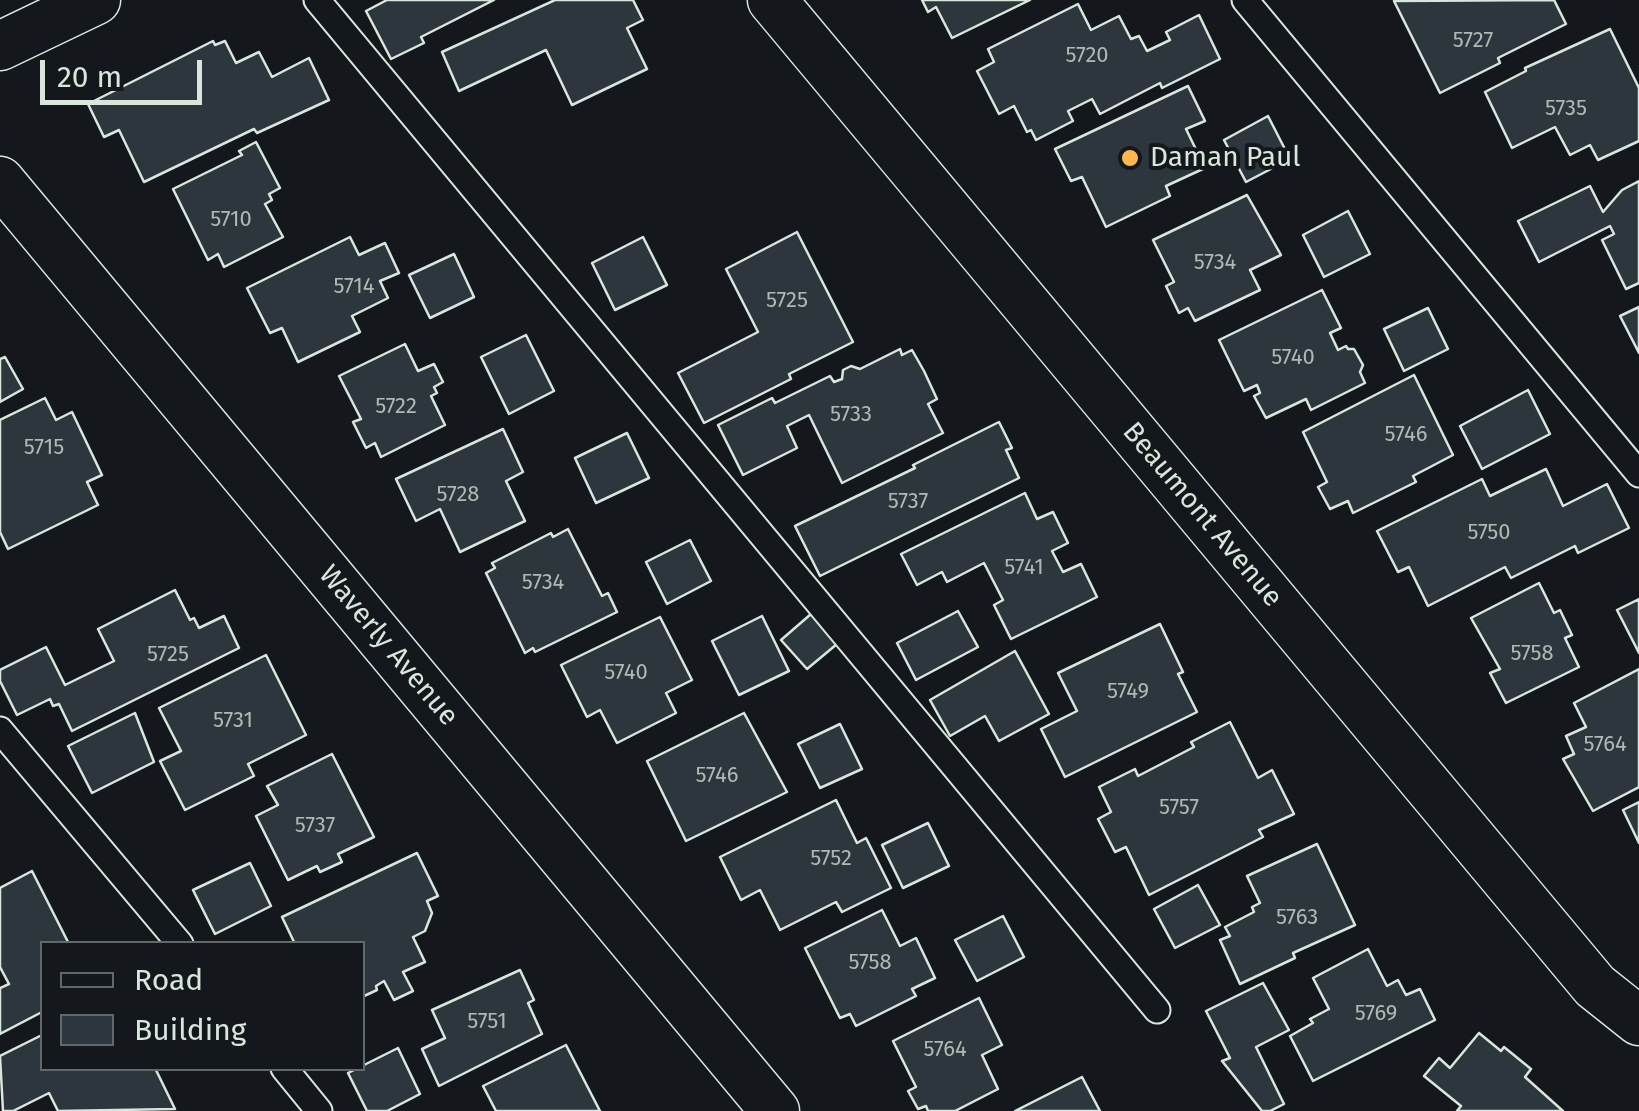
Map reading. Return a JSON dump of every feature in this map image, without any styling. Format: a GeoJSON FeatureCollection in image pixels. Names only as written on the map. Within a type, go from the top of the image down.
{"type":"FeatureCollection","features":[{"type":"Feature","properties":{"kind":"street"},"geometry":{"type":"LineString","coordinates":[[0,46],[96,0]]}},
{"type":"Feature","properties":{"kind":"street","name":"Beaumont Avenue"},"geometry":{"type":"LineString","coordinates":[[772,0],[1595,986],[1639,1021]]}},
{"type":"Feature","properties":{"kind":"street","name":"Waverly Avenue"},"geometry":{"type":"LineString","coordinates":[[0,181],[776,1111]]}},
{"type":"Feature","properties":{"kind":"lane"},"geometry":{"type":"LineString","coordinates":[[317,0],[1157,1010]]}},
{"type":"Feature","properties":{"kind":"lane"},"geometry":{"type":"LineString","coordinates":[[1244,0],[1639,474]]}},
{"type":"Feature","properties":{"kind":"lane"},"geometry":{"type":"LineString","coordinates":[[0,730],[177,941]]}},
{"type":"Feature","properties":{"kind":"lane"},"geometry":{"type":"LineString","coordinates":[[287,1071],[320,1111]]}},
{"type":"Feature","properties":{"kind":"building"},"geometry":{"type":"Polygon","coordinates":[[[387,0],[494,0],[421,37],[424,43],[391,59],[366,11],[387,0]]]}},
{"type":"Feature","properties":{"kind":"building"},"geometry":{"type":"Polygon","coordinates":[[[555,0],[633,0],[643,20],[627,28],[647,69],[572,105],[546,50],[459,91],[442,52],[555,0]]]}},
{"type":"Feature","properties":{"kind":"building"},"geometry":{"type":"Polygon","coordinates":[[[922,0],[1030,0],[952,38],[936,7],[928,12],[922,0]]]}},
{"type":"Feature","properties":{"kind":"building"},"geometry":{"type":"Polygon","coordinates":[[[1554,0],[1566,24],[1440,93],[1394,1],[1554,0]]]}},
{"type":"Feature","properties":{"kind":"building"},"geometry":{"type":"Polygon","coordinates":[[[1078,4],[1091,30],[1119,16],[1131,39],[1139,36],[1147,51],[1170,40],[1166,32],[1199,15],[1220,59],[1162,88],[1160,83],[1100,114],[1092,99],[1068,111],[1073,121],[1036,140],[1031,130],[1027,132],[1014,106],[999,114],[977,71],[994,62],[988,49],[1078,4]]]}},
{"type":"Feature","properties":{"kind":"building"},"geometry":{"type":"Polygon","coordinates":[[[1610,29],[1639,88],[1639,141],[1598,160],[1590,145],[1570,155],[1555,127],[1512,148],[1485,92],[1526,71],[1525,68],[1610,29]]]}},
{"type":"Feature","properties":{"kind":"building"},"geometry":{"type":"Polygon","coordinates":[[[213,41],[215,45],[225,41],[236,63],[259,52],[272,77],[309,58],[329,100],[257,133],[254,129],[144,182],[119,130],[104,137],[88,104],[213,41]]]}},
{"type":"Feature","properties":{"kind":"building","name":"Daman Paul"},"geometry":{"type":"Polygon","coordinates":[[[1188,86],[1205,121],[1186,129],[1205,168],[1166,186],[1170,196],[1106,227],[1082,177],[1071,181],[1055,149],[1188,86]]]}},
{"type":"Feature","properties":{"kind":"building"},"geometry":{"type":"Polygon","coordinates":[[[1268,116],[1290,159],[1246,182],[1224,140],[1268,116]]]}},
{"type":"Feature","properties":{"kind":"building"},"geometry":{"type":"Polygon","coordinates":[[[256,142],[280,188],[269,194],[272,200],[265,204],[283,237],[224,267],[218,254],[208,260],[173,189],[242,155],[239,151],[256,142]]]}},
{"type":"Feature","properties":{"kind":"building"},"geometry":{"type":"Polygon","coordinates":[[[1639,181],[1639,283],[1626,289],[1602,240],[1614,234],[1610,226],[1539,262],[1518,221],[1590,186],[1603,212],[1622,190],[1639,181]]]}},
{"type":"Feature","properties":{"kind":"building"},"geometry":{"type":"Polygon","coordinates":[[[1247,195],[1281,255],[1250,270],[1260,290],[1195,321],[1188,308],[1179,313],[1166,286],[1174,282],[1153,240],[1247,195]]]}},
{"type":"Feature","properties":{"kind":"building"},"geometry":{"type":"Polygon","coordinates":[[[1348,211],[1370,254],[1324,277],[1303,235],[1348,211]]]}},
{"type":"Feature","properties":{"kind":"building"},"geometry":{"type":"Polygon","coordinates":[[[797,232],[853,342],[704,423],[678,373],[758,332],[726,269],[797,232]]]}},
{"type":"Feature","properties":{"kind":"building"},"geometry":{"type":"Polygon","coordinates":[[[350,237],[359,255],[385,243],[399,273],[380,281],[388,298],[352,316],[360,332],[298,362],[282,328],[270,333],[247,288],[350,237]]]}},
{"type":"Feature","properties":{"kind":"building"},"geometry":{"type":"Polygon","coordinates":[[[643,237],[667,285],[615,310],[592,263],[643,237]]]}},
{"type":"Feature","properties":{"kind":"building"},"geometry":{"type":"Polygon","coordinates":[[[454,254],[474,297],[430,318],[409,275],[454,254]]]}},
{"type":"Feature","properties":{"kind":"building"},"geometry":{"type":"Polygon","coordinates":[[[1322,290],[1341,328],[1330,333],[1338,350],[1346,346],[1354,349],[1363,365],[1360,372],[1365,383],[1311,410],[1306,399],[1266,418],[1254,396],[1260,393],[1257,385],[1244,391],[1219,340],[1322,290]]]}},
{"type":"Feature","properties":{"kind":"building"},"geometry":{"type":"Polygon","coordinates":[[[1639,307],[1639,353],[1620,316],[1639,307]]]}},
{"type":"Feature","properties":{"kind":"building"},"geometry":{"type":"Polygon","coordinates":[[[1428,308],[1448,349],[1404,371],[1384,329],[1428,308]]]}},
{"type":"Feature","properties":{"kind":"building"},"geometry":{"type":"Polygon","coordinates":[[[526,335],[554,391],[509,414],[481,357],[526,335]]]}},
{"type":"Feature","properties":{"kind":"building"},"geometry":{"type":"Polygon","coordinates":[[[405,344],[418,371],[434,364],[443,382],[434,387],[437,393],[431,396],[445,425],[381,457],[375,443],[366,448],[353,422],[361,419],[339,376],[405,344]]]}},
{"type":"Feature","properties":{"kind":"building"},"geometry":{"type":"Polygon","coordinates":[[[900,349],[902,355],[912,350],[924,371],[937,399],[928,404],[943,433],[842,483],[809,415],[787,426],[797,448],[743,475],[718,425],[772,398],[775,403],[830,376],[834,382],[842,379],[843,370],[851,366],[860,369],[900,349]]]}},
{"type":"Feature","properties":{"kind":"building"},"geometry":{"type":"Polygon","coordinates":[[[5,357],[23,389],[0,402],[0,359],[5,357]]]}},
{"type":"Feature","properties":{"kind":"building"},"geometry":{"type":"Polygon","coordinates":[[[1414,375],[1453,455],[1413,476],[1416,482],[1353,513],[1348,501],[1330,509],[1318,487],[1327,482],[1303,432],[1414,375]]]}},
{"type":"Feature","properties":{"kind":"building"},"geometry":{"type":"Polygon","coordinates":[[[1528,390],[1550,434],[1482,469],[1460,426],[1528,390]]]}},
{"type":"Feature","properties":{"kind":"building"},"geometry":{"type":"Polygon","coordinates":[[[45,398],[56,420],[72,412],[102,475],[87,482],[98,505],[8,549],[0,532],[0,420],[45,398]]]}},
{"type":"Feature","properties":{"kind":"building"},"geometry":{"type":"Polygon","coordinates":[[[999,422],[1012,448],[1006,450],[1019,478],[820,576],[795,526],[999,422]]]}},
{"type":"Feature","properties":{"kind":"building"},"geometry":{"type":"Polygon","coordinates":[[[503,429],[523,472],[506,481],[525,521],[460,552],[440,509],[416,521],[396,479],[503,429]]]}},
{"type":"Feature","properties":{"kind":"building"},"geometry":{"type":"Polygon","coordinates":[[[627,433],[649,478],[596,503],[575,458],[627,433]]]}},
{"type":"Feature","properties":{"kind":"building"},"geometry":{"type":"Polygon","coordinates":[[[1546,469],[1563,506],[1607,484],[1629,528],[1578,553],[1575,546],[1511,578],[1505,567],[1428,606],[1409,567],[1398,572],[1377,531],[1482,479],[1490,496],[1546,469]]]}},
{"type":"Feature","properties":{"kind":"building"},"geometry":{"type":"Polygon","coordinates":[[[1025,493],[1037,519],[1053,512],[1068,543],[1052,551],[1063,572],[1081,564],[1097,597],[1011,639],[994,605],[1003,600],[984,563],[947,582],[942,572],[917,585],[901,554],[1025,493]]]}},
{"type":"Feature","properties":{"kind":"building"},"geometry":{"type":"Polygon","coordinates":[[[568,529],[602,596],[608,593],[617,612],[535,652],[533,648],[525,653],[486,573],[495,568],[492,563],[551,533],[553,537],[568,529]]]}},
{"type":"Feature","properties":{"kind":"building"},"geometry":{"type":"Polygon","coordinates":[[[690,540],[711,581],[667,604],[646,562],[690,540]]]}},
{"type":"Feature","properties":{"kind":"building"},"geometry":{"type":"Polygon","coordinates":[[[1539,583],[1554,613],[1560,610],[1572,635],[1565,638],[1579,667],[1506,703],[1490,673],[1500,669],[1471,618],[1539,583]]]}},
{"type":"Feature","properties":{"kind":"building"},"geometry":{"type":"Polygon","coordinates":[[[175,590],[190,620],[194,618],[199,628],[224,616],[239,648],[72,731],[59,704],[53,706],[50,699],[17,715],[0,681],[0,670],[46,647],[65,685],[114,661],[98,629],[175,590]]]}},
{"type":"Feature","properties":{"kind":"building"},"geometry":{"type":"Polygon","coordinates":[[[1639,599],[1639,653],[1617,610],[1639,599]]]}},
{"type":"Feature","properties":{"kind":"building"},"geometry":{"type":"Polygon","coordinates":[[[958,611],[978,647],[916,680],[897,643],[958,611]]]}},
{"type":"Feature","properties":{"kind":"building"},"geometry":{"type":"Polygon","coordinates":[[[811,614],[837,644],[807,669],[781,640],[811,614]]]}},
{"type":"Feature","properties":{"kind":"building"},"geometry":{"type":"Polygon","coordinates":[[[762,616],[789,671],[739,695],[712,641],[762,616]]]}},
{"type":"Feature","properties":{"kind":"building"},"geometry":{"type":"Polygon","coordinates":[[[660,617],[692,680],[666,693],[676,713],[617,743],[600,710],[587,717],[561,665],[660,617]]]}},
{"type":"Feature","properties":{"kind":"building"},"geometry":{"type":"Polygon","coordinates":[[[1160,624],[1197,712],[1065,777],[1041,729],[1077,711],[1058,673],[1160,624]]]}},
{"type":"Feature","properties":{"kind":"building"},"geometry":{"type":"Polygon","coordinates":[[[1015,651],[1049,714],[999,741],[985,716],[950,736],[930,700],[1015,651]]]}},
{"type":"Feature","properties":{"kind":"building"},"geometry":{"type":"Polygon","coordinates":[[[266,655],[306,735],[248,764],[254,776],[185,810],[160,761],[181,751],[159,708],[266,655]]]}},
{"type":"Feature","properties":{"kind":"building"},"geometry":{"type":"Polygon","coordinates":[[[1639,669],[1639,787],[1593,811],[1563,759],[1574,754],[1566,736],[1586,727],[1574,703],[1639,669]]]}},
{"type":"Feature","properties":{"kind":"building"},"geometry":{"type":"Polygon","coordinates":[[[135,713],[154,762],[92,793],[68,746],[135,713]]]}},
{"type":"Feature","properties":{"kind":"building"},"geometry":{"type":"Polygon","coordinates":[[[744,713],[787,792],[686,841],[647,761],[744,713]]]}},
{"type":"Feature","properties":{"kind":"building"},"geometry":{"type":"Polygon","coordinates":[[[1230,722],[1258,778],[1272,770],[1294,814],[1259,830],[1263,837],[1149,895],[1126,847],[1115,852],[1098,819],[1111,812],[1099,787],[1135,769],[1138,776],[1194,747],[1191,742],[1230,722]]]}},
{"type":"Feature","properties":{"kind":"building"},"geometry":{"type":"Polygon","coordinates":[[[840,724],[862,769],[820,788],[798,744],[840,724]]]}},
{"type":"Feature","properties":{"kind":"building"},"geometry":{"type":"Polygon","coordinates":[[[332,754],[374,837],[338,854],[342,862],[320,872],[317,866],[288,880],[256,816],[278,805],[267,786],[332,754]]]}},
{"type":"Feature","properties":{"kind":"building"},"geometry":{"type":"Polygon","coordinates":[[[836,800],[857,843],[866,838],[891,888],[842,912],[836,902],[780,930],[760,890],[741,900],[720,857],[836,800]]]}},
{"type":"Feature","properties":{"kind":"building"},"geometry":{"type":"Polygon","coordinates":[[[1639,802],[1639,843],[1623,810],[1639,802]]]}},
{"type":"Feature","properties":{"kind":"building"},"geometry":{"type":"Polygon","coordinates":[[[928,823],[949,866],[903,888],[882,845],[928,823]]]}},
{"type":"Feature","properties":{"kind":"building"},"geometry":{"type":"Polygon","coordinates":[[[1317,844],[1355,925],[1293,953],[1295,958],[1240,984],[1220,940],[1230,936],[1225,927],[1254,912],[1252,907],[1260,903],[1247,876],[1317,844]]]}},
{"type":"Feature","properties":{"kind":"building"},"geometry":{"type":"Polygon","coordinates":[[[417,853],[438,896],[427,901],[432,913],[425,931],[413,937],[425,962],[403,972],[413,991],[394,1000],[384,981],[365,996],[365,941],[294,941],[282,917],[417,853]]]}},
{"type":"Feature","properties":{"kind":"building"},"geometry":{"type":"Polygon","coordinates":[[[250,863],[271,906],[215,934],[193,890],[250,863]]]}},
{"type":"Feature","properties":{"kind":"building"},"geometry":{"type":"Polygon","coordinates":[[[32,871],[67,941],[40,941],[40,1013],[0,1034],[0,988],[9,984],[0,967],[0,888],[32,871]]]}},
{"type":"Feature","properties":{"kind":"building"},"geometry":{"type":"Polygon","coordinates":[[[1198,885],[1220,925],[1175,948],[1154,909],[1198,885]]]}},
{"type":"Feature","properties":{"kind":"building"},"geometry":{"type":"Polygon","coordinates":[[[882,910],[900,946],[916,938],[935,978],[912,989],[916,996],[856,1026],[850,1014],[840,1018],[805,948],[882,910]]]}},
{"type":"Feature","properties":{"kind":"building"},"geometry":{"type":"Polygon","coordinates":[[[1003,916],[1024,957],[977,981],[955,940],[1003,916]]]}},
{"type":"Feature","properties":{"kind":"building"},"geometry":{"type":"Polygon","coordinates":[[[1368,949],[1387,986],[1398,980],[1406,995],[1420,989],[1435,1020],[1313,1081],[1290,1036],[1329,1009],[1313,978],[1368,949]]]}},
{"type":"Feature","properties":{"kind":"building"},"geometry":{"type":"Polygon","coordinates":[[[520,970],[534,1000],[528,1003],[542,1034],[439,1086],[422,1049],[445,1038],[432,1010],[520,970]]]}},
{"type":"Feature","properties":{"kind":"building"},"geometry":{"type":"Polygon","coordinates":[[[1263,983],[1289,1030],[1256,1047],[1284,1104],[1270,1111],[1262,1111],[1222,1061],[1230,1058],[1206,1011],[1263,983]]]}},
{"type":"Feature","properties":{"kind":"building"},"geometry":{"type":"Polygon","coordinates":[[[979,998],[1002,1045],[982,1055],[998,1089],[955,1111],[928,1111],[926,1106],[918,1109],[908,1091],[916,1087],[893,1041],[979,998]]]}},
{"type":"Feature","properties":{"kind":"building"},"geometry":{"type":"Polygon","coordinates":[[[1479,1033],[1531,1069],[1525,1077],[1563,1111],[1457,1111],[1461,1106],[1424,1076],[1439,1058],[1450,1068],[1479,1033]]]}},
{"type":"Feature","properties":{"kind":"building"},"geometry":{"type":"Polygon","coordinates":[[[40,1036],[40,1071],[156,1071],[175,1109],[58,1111],[49,1093],[13,1111],[3,1111],[0,1056],[40,1036]]]}},
{"type":"Feature","properties":{"kind":"building"},"geometry":{"type":"Polygon","coordinates":[[[566,1045],[600,1111],[496,1111],[483,1086],[566,1045]]]}},
{"type":"Feature","properties":{"kind":"building"},"geometry":{"type":"Polygon","coordinates":[[[398,1048],[420,1094],[387,1111],[367,1111],[348,1073],[365,1071],[365,1064],[398,1048]]]}},
{"type":"Feature","properties":{"kind":"building"},"geometry":{"type":"Polygon","coordinates":[[[1082,1077],[1100,1111],[1015,1111],[1082,1077]]]}},
{"type":"Feature","properties":{"kind":"place","name":"Daman Paul"},"geometry":{"type":"Point","coordinates":[1130,158]}}]}
